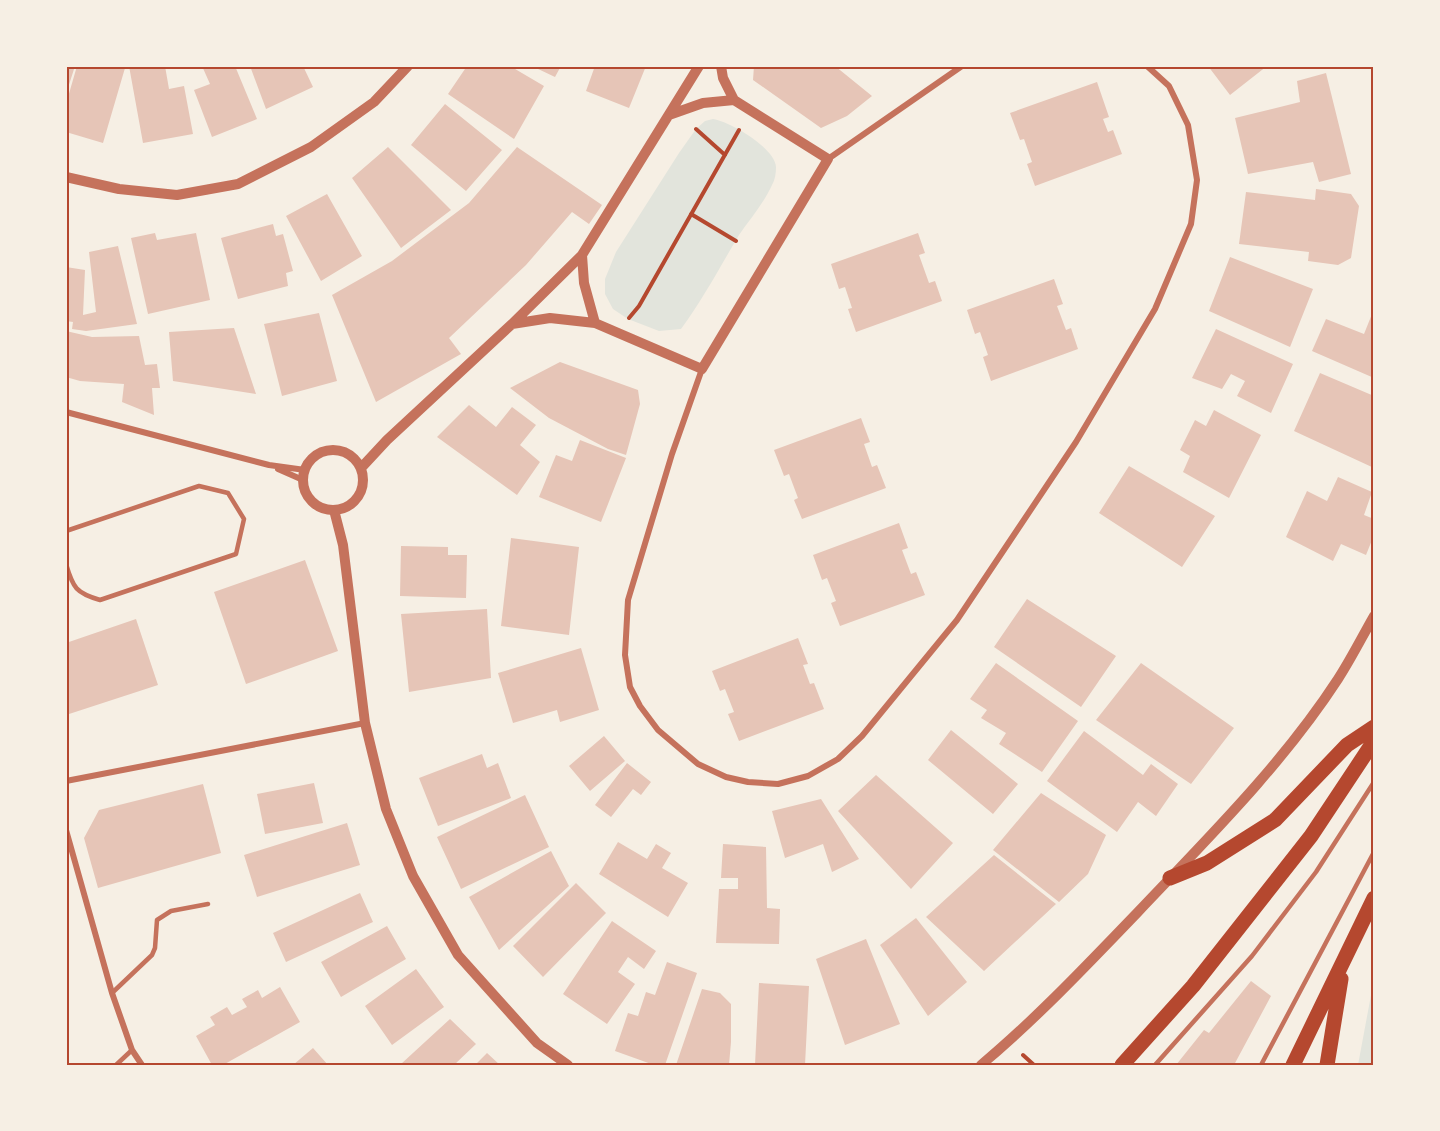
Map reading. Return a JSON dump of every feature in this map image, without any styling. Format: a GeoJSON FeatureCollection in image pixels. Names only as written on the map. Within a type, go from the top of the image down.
{"type":"FeatureCollection","features":[{"type":"Feature","properties":{"kind":"main road"},"geometry":{"type":"LineString","coordinates":[[1170,878],[1207,863],[1275,820],[1347,745],[1374,727]]}},
{"type":"Feature","properties":{"kind":"main road"},"geometry":{"type":"LineString","coordinates":[[1122,1065],[1193,986],[1298,853],[1374,741]]}},
{"type":"Feature","properties":{"kind":"main road"},"geometry":{"type":"LineString","coordinates":[[1293,1065],[1374,898]]}},
{"type":"Feature","properties":{"kind":"main road"},"geometry":{"type":"LineString","coordinates":[[1327,1065],[1344,961]]}},
{"type":"Feature","properties":{"kind":"street"},"geometry":{"type":"LineString","coordinates":[[66,177],[119,189],[177,195],[238,184],[320,140],[374,102],[408,66]]}},
{"type":"Feature","properties":{"kind":"street"},"geometry":{"type":"LineString","coordinates":[[359,463],[387,440],[512,324],[582,255],[699,66]]}},
{"type":"Feature","properties":{"kind":"street"},"geometry":{"type":"LineString","coordinates":[[721,66],[723,78],[734,100],[828,159]]}},
{"type":"Feature","properties":{"kind":"street"},"geometry":{"type":"LineString","coordinates":[[963,66],[828,159],[702,369],[672,454],[628,600],[625,655],[630,687],[640,706],[658,730],[698,764],[726,777],[748,782],[778,783],[808,776],[838,759],[862,736],[957,620],[1076,442],[1155,309],[1191,224],[1197,180],[1188,125],[1169,86],[1147,66]]}},
{"type":"Feature","properties":{"kind":"street"},"geometry":{"type":"LineString","coordinates":[[669,115],[703,102],[734,100]]}},
{"type":"Feature","properties":{"kind":"street"},"geometry":{"type":"LineString","coordinates":[[582,255],[584,283],[596,323]]}},
{"type":"Feature","properties":{"kind":"street"},"geometry":{"type":"LineString","coordinates":[[512,324],[550,318],[596,323],[702,369]]}},
{"type":"Feature","properties":{"kind":"street"},"geometry":{"type":"LineString","coordinates":[[66,412],[304,475]]}},
{"type":"Feature","properties":{"kind":"street"},"geometry":{"type":"LineString","coordinates":[[337,449],[348,453],[359,463],[363,487],[352,504],[338,509],[324,509],[309,498],[304,475],[310,461],[317,454],[337,449]]}},
{"type":"Feature","properties":{"kind":"street"},"geometry":{"type":"LineString","coordinates":[[338,509],[365,723],[386,809],[413,876],[458,955],[537,1043],[568,1065]]}},
{"type":"Feature","properties":{"kind":"street"},"geometry":{"type":"LineString","coordinates":[[981,1065],[1025,1026],[1239,804],[1294,738],[1337,679],[1374,616]]}},
{"type":"Feature","properties":{"kind":"street"},"geometry":{"type":"LineString","coordinates":[[66,781],[365,723]]}},
{"type":"Feature","properties":{"kind":"street"},"geometry":{"type":"LineString","coordinates":[[66,830],[112,993],[132,1050],[142,1065]]}},
{"type":"Feature","properties":{"kind":"lane"},"geometry":{"type":"LineString","coordinates":[[66,531],[199,486],[228,492],[244,519],[236,554],[100,600],[83,595],[72,584],[66,564]]}},
{"type":"Feature","properties":{"kind":"lane"},"geometry":{"type":"LineString","coordinates":[[1155,1065],[1252,956],[1316,872],[1374,782]]}},
{"type":"Feature","properties":{"kind":"lane"},"geometry":{"type":"LineString","coordinates":[[1261,1065],[1374,852]]}},
{"type":"Feature","properties":{"kind":"lane"},"geometry":{"type":"LineString","coordinates":[[112,993],[152,955],[158,920],[171,911],[208,904]]}},
{"type":"Feature","properties":{"kind":"lane"},"geometry":{"type":"LineString","coordinates":[[116,1065],[132,1050]]}},
{"type":"Feature","properties":{"kind":"path"},"geometry":{"type":"LineString","coordinates":[[696,129],[725,155]]}},
{"type":"Feature","properties":{"kind":"path"},"geometry":{"type":"LineString","coordinates":[[628,319],[639,306],[739,130]]}},
{"type":"Feature","properties":{"kind":"path"},"geometry":{"type":"LineString","coordinates":[[691,214],[736,241]]}},
{"type":"Feature","properties":{"kind":"path"},"geometry":{"type":"LineString","coordinates":[[1020,1052],[1034,1065]]}},
{"type":"Feature","properties":{"kind":"shaded area"},"geometry":{"type":"Polygon","coordinates":[[[713,119],[741,130],[760,144],[774,160],[775,179],[681,329],[659,331],[628,319],[613,309],[605,294],[605,279],[616,252],[679,153],[696,129],[705,121],[713,119]]]}},
{"type":"Feature","properties":{"kind":"shaded area"},"geometry":{"type":"Polygon","coordinates":[[[1374,979],[1374,1065],[1358,1065],[1374,979]]]}},
{"type":"Feature","properties":{"kind":"building"},"geometry":{"type":"Polygon","coordinates":[[[66,66],[75,66],[66,94],[66,66]]]}},
{"type":"Feature","properties":{"kind":"building"},"geometry":{"type":"Polygon","coordinates":[[[77,66],[125,68],[103,143],[66,132],[66,104],[77,66]]]}},
{"type":"Feature","properties":{"kind":"building"},"geometry":{"type":"Polygon","coordinates":[[[129,66],[165,66],[169,89],[184,86],[193,134],[143,143],[129,66]]]}},
{"type":"Feature","properties":{"kind":"building"},"geometry":{"type":"Polygon","coordinates":[[[202,66],[235,66],[257,119],[212,137],[194,90],[210,84],[202,66]]]}},
{"type":"Feature","properties":{"kind":"building"},"geometry":{"type":"Polygon","coordinates":[[[250,66],[303,66],[313,87],[266,109],[250,66]]]}},
{"type":"Feature","properties":{"kind":"building"},"geometry":{"type":"Polygon","coordinates":[[[467,66],[510,66],[544,86],[514,139],[448,94],[467,66]]]}},
{"type":"Feature","properties":{"kind":"building"},"geometry":{"type":"Polygon","coordinates":[[[537,66],[561,66],[555,77],[536,68],[537,66]]]}},
{"type":"Feature","properties":{"kind":"building"},"geometry":{"type":"Polygon","coordinates":[[[595,66],[646,66],[629,108],[586,91],[595,66]]]}},
{"type":"Feature","properties":{"kind":"building"},"geometry":{"type":"Polygon","coordinates":[[[754,66],[835,66],[872,96],[847,116],[821,128],[753,80],[754,66]]]}},
{"type":"Feature","properties":{"kind":"building"},"geometry":{"type":"Polygon","coordinates":[[[1208,66],[1267,66],[1230,95],[1208,66]]]}},
{"type":"Feature","properties":{"kind":"building"},"geometry":{"type":"Polygon","coordinates":[[[1326,73],[1351,174],[1319,182],[1313,162],[1248,174],[1235,118],[1300,102],[1297,81],[1326,73]]]}},
{"type":"Feature","properties":{"kind":"building"},"geometry":{"type":"Polygon","coordinates":[[[1097,82],[1109,117],[1103,119],[1108,132],[1113,130],[1122,154],[1035,186],[1027,164],[1032,162],[1024,139],[1020,140],[1010,113],[1097,82]]]}},
{"type":"Feature","properties":{"kind":"building"},"geometry":{"type":"Polygon","coordinates":[[[445,104],[502,150],[466,191],[411,145],[445,104]]]}},
{"type":"Feature","properties":{"kind":"building"},"geometry":{"type":"Polygon","coordinates":[[[388,147],[451,210],[401,248],[352,178],[388,147]]]}},
{"type":"Feature","properties":{"kind":"building"},"geometry":{"type":"Polygon","coordinates":[[[517,147],[602,205],[589,224],[572,212],[526,265],[449,338],[461,354],[376,402],[332,295],[392,261],[469,203],[517,147]]]}},
{"type":"Feature","properties":{"kind":"building"},"geometry":{"type":"Polygon","coordinates":[[[1316,189],[1351,194],[1359,206],[1351,258],[1338,265],[1308,261],[1309,252],[1239,244],[1246,192],[1315,200],[1316,189]]]}},
{"type":"Feature","properties":{"kind":"building"},"geometry":{"type":"Polygon","coordinates":[[[327,194],[362,256],[321,281],[286,216],[327,194]]]}},
{"type":"Feature","properties":{"kind":"building"},"geometry":{"type":"Polygon","coordinates":[[[273,224],[276,236],[283,234],[293,271],[286,273],[288,286],[238,299],[221,238],[273,224]]]}},
{"type":"Feature","properties":{"kind":"building"},"geometry":{"type":"Polygon","coordinates":[[[155,233],[157,240],[196,233],[210,300],[148,314],[131,238],[155,233]]]}},
{"type":"Feature","properties":{"kind":"building"},"geometry":{"type":"Polygon","coordinates":[[[918,233],[925,253],[919,255],[929,283],[935,281],[942,301],[856,332],[848,309],[852,308],[845,287],[839,289],[831,264],[918,233]]]}},
{"type":"Feature","properties":{"kind":"building"},"geometry":{"type":"Polygon","coordinates":[[[118,246],[137,324],[86,331],[72,329],[73,322],[66,321],[66,267],[85,270],[83,315],[96,312],[89,252],[118,246]]]}},
{"type":"Feature","properties":{"kind":"building"},"geometry":{"type":"Polygon","coordinates":[[[1230,257],[1313,289],[1290,347],[1209,311],[1230,257]]]}},
{"type":"Feature","properties":{"kind":"building"},"geometry":{"type":"Polygon","coordinates":[[[1054,279],[1063,304],[1057,306],[1066,330],[1071,328],[1078,349],[991,381],[983,357],[988,355],[980,332],[975,334],[967,310],[1054,279]]]}},
{"type":"Feature","properties":{"kind":"building"},"geometry":{"type":"Polygon","coordinates":[[[1374,309],[1374,378],[1312,351],[1326,319],[1364,334],[1374,309]]]}},
{"type":"Feature","properties":{"kind":"building"},"geometry":{"type":"Polygon","coordinates":[[[319,313],[337,381],[282,396],[264,324],[319,313]]]}},
{"type":"Feature","properties":{"kind":"building"},"geometry":{"type":"Polygon","coordinates":[[[234,328],[256,394],[173,381],[169,332],[234,328]]]}},
{"type":"Feature","properties":{"kind":"building"},"geometry":{"type":"Polygon","coordinates":[[[1216,329],[1293,364],[1271,413],[1237,396],[1245,381],[1231,374],[1222,389],[1192,378],[1216,329]]]}},
{"type":"Feature","properties":{"kind":"building"},"geometry":{"type":"Polygon","coordinates":[[[66,331],[92,337],[139,336],[145,365],[157,364],[160,388],[152,388],[154,415],[122,402],[124,384],[80,381],[66,377],[66,331]]]}},
{"type":"Feature","properties":{"kind":"building"},"geometry":{"type":"Polygon","coordinates":[[[560,362],[638,390],[640,404],[626,455],[608,449],[549,418],[510,388],[560,362]]]}},
{"type":"Feature","properties":{"kind":"building"},"geometry":{"type":"Polygon","coordinates":[[[1320,373],[1374,396],[1374,468],[1294,431],[1320,373]]]}},
{"type":"Feature","properties":{"kind":"building"},"geometry":{"type":"Polygon","coordinates":[[[469,405],[496,427],[512,407],[536,425],[520,445],[540,462],[517,495],[437,437],[469,405]]]}},
{"type":"Feature","properties":{"kind":"building"},"geometry":{"type":"Polygon","coordinates":[[[1214,410],[1261,435],[1229,498],[1183,472],[1190,456],[1180,450],[1195,420],[1206,426],[1214,410]]]}},
{"type":"Feature","properties":{"kind":"building"},"geometry":{"type":"Polygon","coordinates":[[[861,418],[870,442],[864,444],[872,467],[877,465],[886,488],[802,519],[794,500],[798,498],[789,474],[784,476],[774,450],[861,418]]]}},
{"type":"Feature","properties":{"kind":"building"},"geometry":{"type":"Polygon","coordinates":[[[580,440],[626,458],[601,522],[539,497],[556,455],[572,461],[580,440]]]}},
{"type":"Feature","properties":{"kind":"building"},"geometry":{"type":"Polygon","coordinates":[[[1129,466],[1215,516],[1182,567],[1099,513],[1129,466]]]}},
{"type":"Feature","properties":{"kind":"building"},"geometry":{"type":"Polygon","coordinates":[[[1338,477],[1372,492],[1364,515],[1374,519],[1374,535],[1366,555],[1341,544],[1333,561],[1286,537],[1307,491],[1327,501],[1338,477]]]}},
{"type":"Feature","properties":{"kind":"building"},"geometry":{"type":"Polygon","coordinates":[[[899,523],[908,548],[902,550],[911,574],[916,572],[925,595],[840,626],[831,603],[836,601],[827,578],[822,580],[813,555],[899,523]]]}},
{"type":"Feature","properties":{"kind":"building"},"geometry":{"type":"Polygon","coordinates":[[[511,538],[579,547],[569,635],[501,626],[511,538]]]}},
{"type":"Feature","properties":{"kind":"building"},"geometry":{"type":"Polygon","coordinates":[[[401,546],[448,547],[448,555],[467,555],[466,598],[400,596],[401,546]]]}},
{"type":"Feature","properties":{"kind":"building"},"geometry":{"type":"Polygon","coordinates":[[[305,560],[338,651],[246,684],[214,592],[305,560]]]}},
{"type":"Feature","properties":{"kind":"building"},"geometry":{"type":"Polygon","coordinates":[[[1027,599],[1116,656],[1081,707],[994,647],[1027,599]]]}},
{"type":"Feature","properties":{"kind":"building"},"geometry":{"type":"Polygon","coordinates":[[[487,609],[491,678],[409,692],[401,614],[487,609]]]}},
{"type":"Feature","properties":{"kind":"building"},"geometry":{"type":"Polygon","coordinates":[[[136,619],[158,685],[66,715],[66,643],[136,619]]]}},
{"type":"Feature","properties":{"kind":"building"},"geometry":{"type":"Polygon","coordinates":[[[798,638],[808,664],[803,665],[810,684],[814,683],[824,709],[739,741],[728,714],[734,712],[725,689],[720,691],[712,671],[798,638]]]}},
{"type":"Feature","properties":{"kind":"building"},"geometry":{"type":"Polygon","coordinates":[[[581,648],[599,710],[560,722],[557,710],[513,723],[498,673],[581,648]]]}},
{"type":"Feature","properties":{"kind":"building"},"geometry":{"type":"Polygon","coordinates":[[[996,663],[1078,721],[1042,772],[999,744],[1006,733],[981,718],[987,710],[970,699],[996,663]]]}},
{"type":"Feature","properties":{"kind":"building"},"geometry":{"type":"Polygon","coordinates":[[[1141,663],[1234,728],[1191,784],[1096,720],[1141,663]]]}},
{"type":"Feature","properties":{"kind":"building"},"geometry":{"type":"Polygon","coordinates":[[[951,730],[1018,784],[993,814],[928,760],[951,730]]]}},
{"type":"Feature","properties":{"kind":"building"},"geometry":{"type":"Polygon","coordinates":[[[1084,731],[1143,775],[1151,764],[1178,784],[1156,816],[1138,802],[1117,832],[1047,781],[1084,731]]]}},
{"type":"Feature","properties":{"kind":"building"},"geometry":{"type":"Polygon","coordinates":[[[604,736],[625,761],[590,791],[569,766],[604,736]]]}},
{"type":"Feature","properties":{"kind":"building"},"geometry":{"type":"Polygon","coordinates":[[[482,754],[487,768],[498,763],[511,798],[438,826],[419,778],[482,754]]]}},
{"type":"Feature","properties":{"kind":"building"},"geometry":{"type":"Polygon","coordinates":[[[627,763],[651,782],[641,795],[633,789],[611,817],[595,805],[627,763]]]}},
{"type":"Feature","properties":{"kind":"building"},"geometry":{"type":"Polygon","coordinates":[[[876,775],[953,843],[911,889],[838,811],[876,775]]]}},
{"type":"Feature","properties":{"kind":"building"},"geometry":{"type":"Polygon","coordinates":[[[314,783],[323,823],[265,834],[257,794],[314,783]]]}},
{"type":"Feature","properties":{"kind":"building"},"geometry":{"type":"Polygon","coordinates":[[[203,784],[221,853],[98,888],[84,838],[99,810],[203,784]]]}},
{"type":"Feature","properties":{"kind":"building"},"geometry":{"type":"Polygon","coordinates":[[[1041,793],[1106,835],[1088,874],[1059,902],[993,850],[1041,793]]]}},
{"type":"Feature","properties":{"kind":"building"},"geometry":{"type":"Polygon","coordinates":[[[525,795],[549,847],[461,889],[437,837],[525,795]]]}},
{"type":"Feature","properties":{"kind":"building"},"geometry":{"type":"Polygon","coordinates":[[[821,799],[859,859],[832,872],[823,844],[785,858],[772,811],[821,799]]]}},
{"type":"Feature","properties":{"kind":"building"},"geometry":{"type":"Polygon","coordinates":[[[347,823],[360,865],[257,897],[244,855],[347,823]]]}},
{"type":"Feature","properties":{"kind":"building"},"geometry":{"type":"Polygon","coordinates":[[[618,842],[647,859],[656,844],[671,853],[662,868],[688,883],[668,917],[599,874],[618,842]]]}},
{"type":"Feature","properties":{"kind":"building"},"geometry":{"type":"Polygon","coordinates":[[[723,844],[766,847],[767,908],[780,909],[779,944],[716,943],[719,889],[738,889],[738,878],[721,878],[723,844]]]}},
{"type":"Feature","properties":{"kind":"building"},"geometry":{"type":"Polygon","coordinates":[[[551,851],[569,886],[499,950],[469,897],[551,851]]]}},
{"type":"Feature","properties":{"kind":"building"},"geometry":{"type":"Polygon","coordinates":[[[994,855],[1056,904],[984,971],[926,917],[994,855]]]}},
{"type":"Feature","properties":{"kind":"building"},"geometry":{"type":"Polygon","coordinates":[[[576,883],[606,913],[543,977],[513,946],[576,883]]]}},
{"type":"Feature","properties":{"kind":"building"},"geometry":{"type":"Polygon","coordinates":[[[360,893],[373,922],[286,962],[273,933],[360,893]]]}},
{"type":"Feature","properties":{"kind":"building"},"geometry":{"type":"Polygon","coordinates":[[[916,918],[967,982],[928,1016],[880,945],[916,918]]]}},
{"type":"Feature","properties":{"kind":"building"},"geometry":{"type":"Polygon","coordinates":[[[612,921],[656,951],[644,969],[628,957],[618,972],[635,984],[607,1024],[563,994],[612,921]]]}},
{"type":"Feature","properties":{"kind":"building"},"geometry":{"type":"Polygon","coordinates":[[[387,926],[406,959],[341,997],[321,962],[387,926]]]}},
{"type":"Feature","properties":{"kind":"building"},"geometry":{"type":"Polygon","coordinates":[[[866,939],[900,1024],[845,1045],[816,959],[866,939]]]}},
{"type":"Feature","properties":{"kind":"building"},"geometry":{"type":"Polygon","coordinates":[[[667,962],[697,973],[665,1065],[654,1065],[615,1051],[628,1013],[638,1016],[646,992],[655,995],[667,962]]]}},
{"type":"Feature","properties":{"kind":"building"},"geometry":{"type":"Polygon","coordinates":[[[416,969],[444,1007],[392,1045],[365,1006],[416,969]]]}},
{"type":"Feature","properties":{"kind":"building"},"geometry":{"type":"Polygon","coordinates":[[[1251,981],[1271,996],[1234,1065],[1176,1065],[1204,1030],[1209,1033],[1251,981]]]}},
{"type":"Feature","properties":{"kind":"building"},"geometry":{"type":"Polygon","coordinates":[[[759,983],[809,986],[805,1065],[755,1065],[759,983]]]}},
{"type":"Feature","properties":{"kind":"building"},"geometry":{"type":"Polygon","coordinates":[[[280,987],[300,1022],[223,1065],[212,1065],[196,1036],[215,1025],[210,1017],[227,1007],[232,1015],[247,1007],[242,999],[258,990],[262,998],[280,987]]]}},
{"type":"Feature","properties":{"kind":"building"},"geometry":{"type":"Polygon","coordinates":[[[702,989],[720,993],[731,1004],[729,1065],[676,1065],[702,989]]]}},
{"type":"Feature","properties":{"kind":"building"},"geometry":{"type":"Polygon","coordinates":[[[450,1019],[476,1044],[454,1065],[401,1064],[450,1019]]]}},
{"type":"Feature","properties":{"kind":"building"},"geometry":{"type":"Polygon","coordinates":[[[313,1048],[328,1065],[293,1065],[313,1048]]]}},
{"type":"Feature","properties":{"kind":"building"},"geometry":{"type":"Polygon","coordinates":[[[487,1053],[500,1065],[475,1065],[487,1053]]]}}]}
